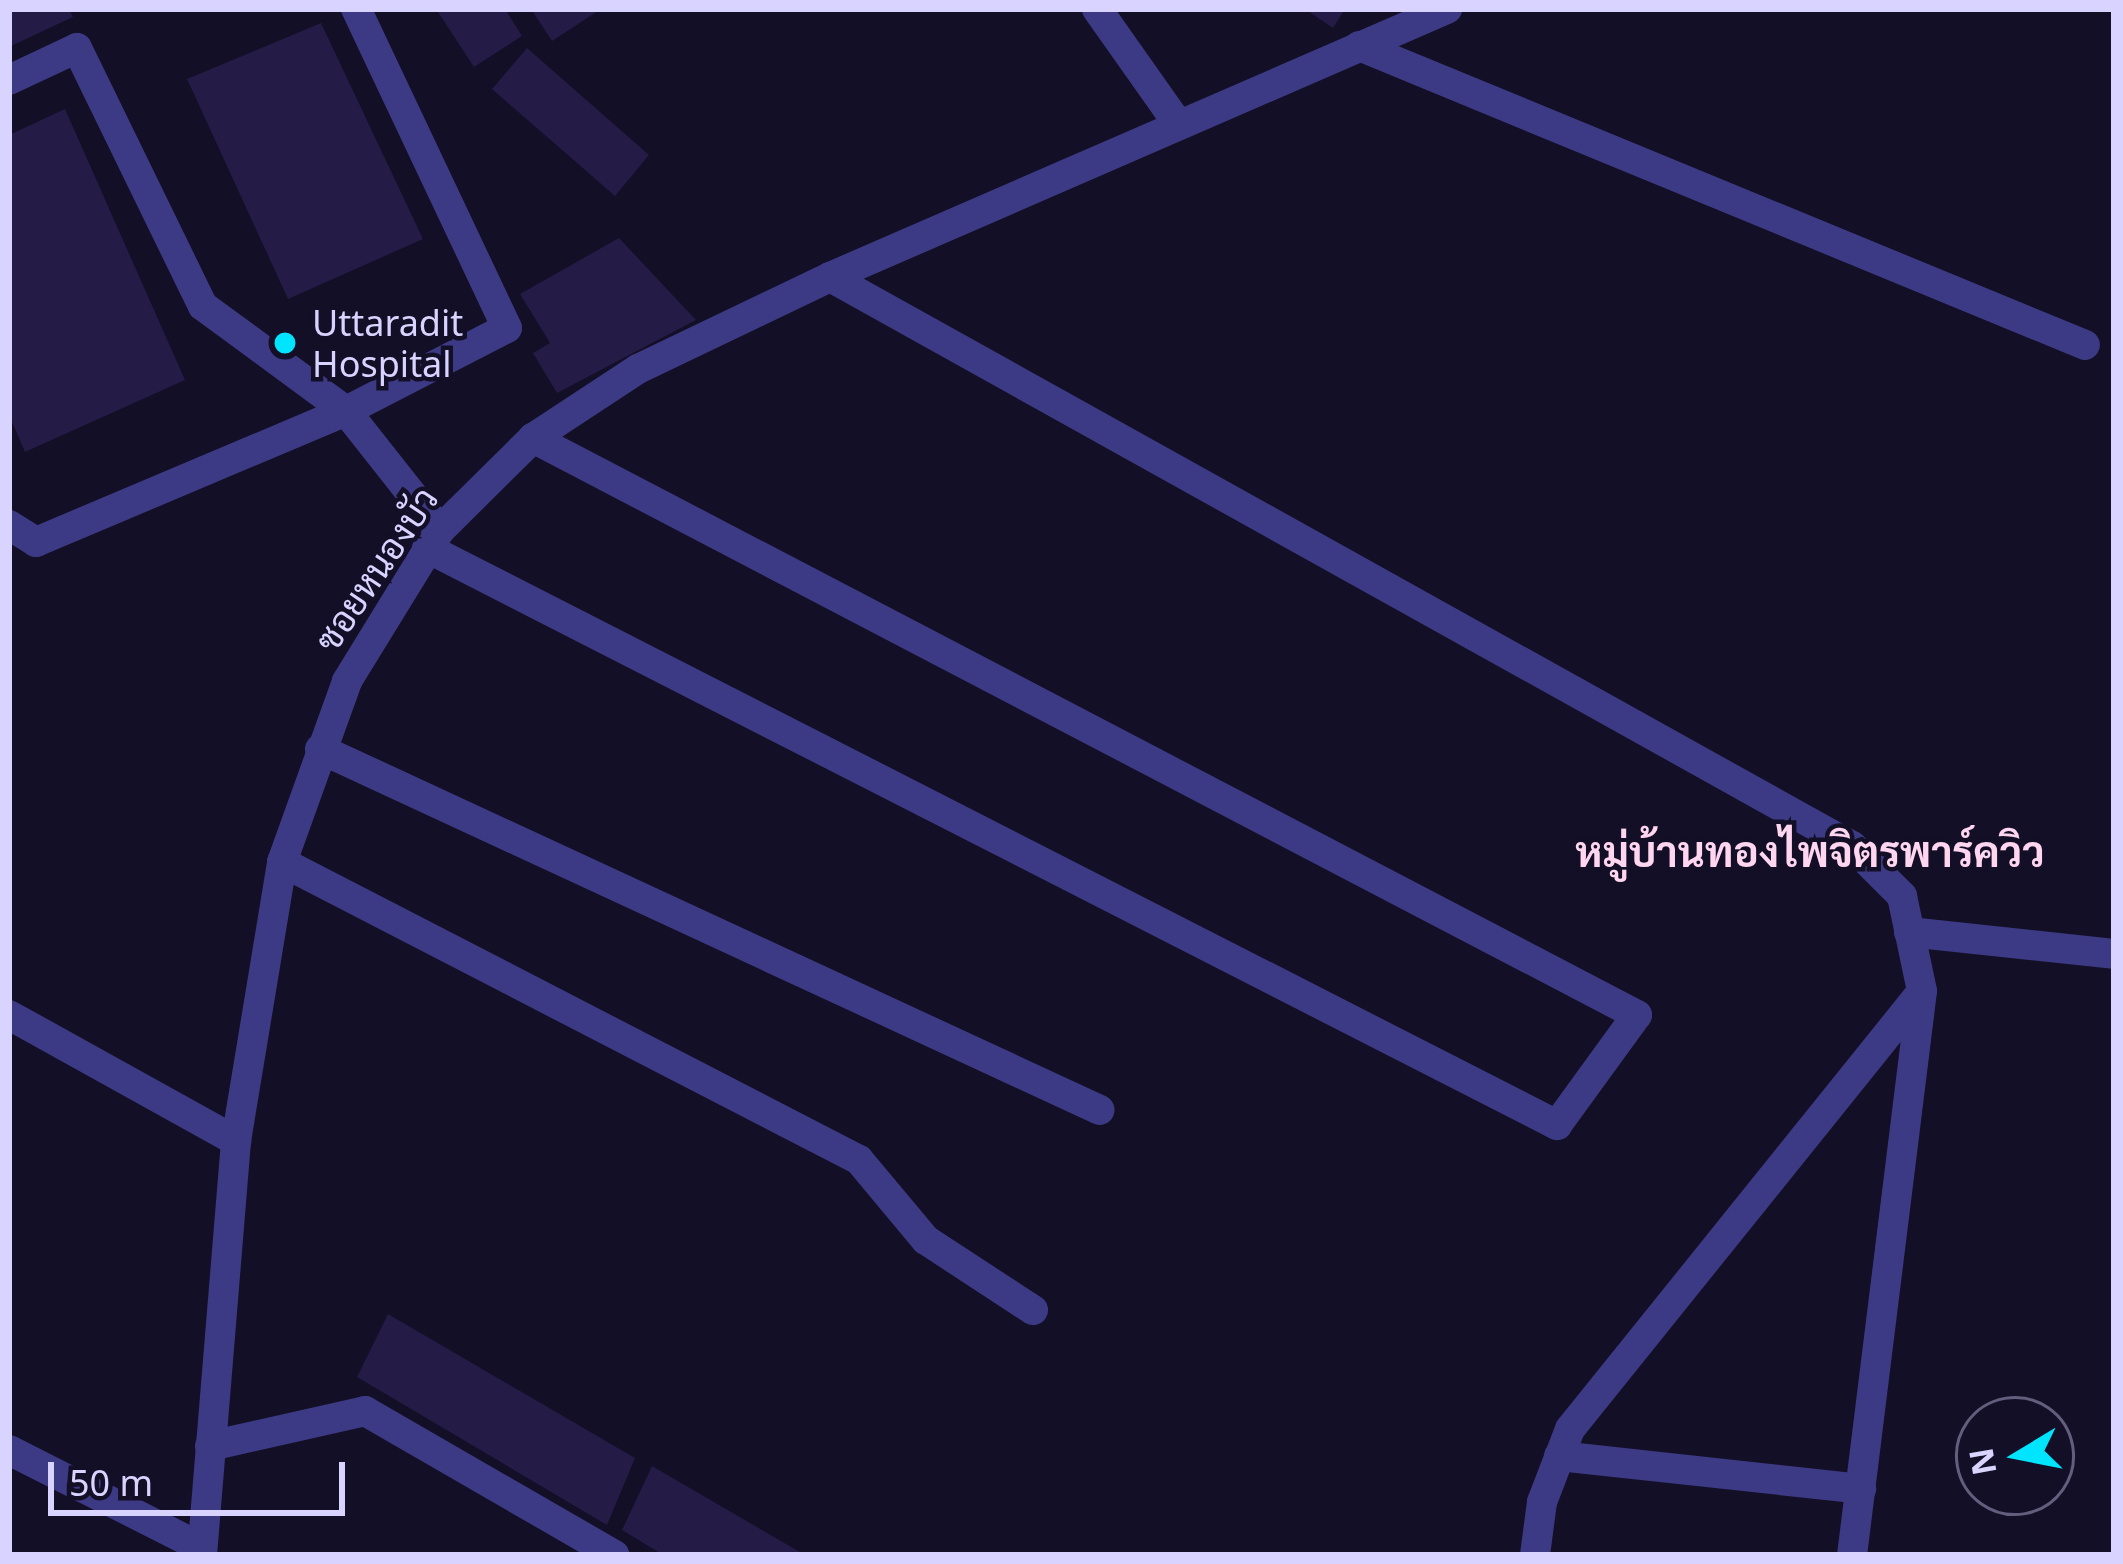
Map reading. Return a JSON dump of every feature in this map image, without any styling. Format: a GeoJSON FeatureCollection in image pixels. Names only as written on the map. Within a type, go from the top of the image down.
{"type":"FeatureCollection","features":[{"type":"Feature","properties":{"kind":"street"},"geometry":{"type":"LineString","coordinates":[[9,525],[36,542],[346,411],[507,328],[356,9]]}},
{"type":"Feature","properties":{"kind":"street"},"geometry":{"type":"LineString","coordinates":[[1097,9],[1178,124]]}},
{"type":"Feature","properties":{"kind":"street","name":"ซอยหนองบัว"},"geometry":{"type":"LineString","coordinates":[[202,1551],[236,1141],[281,862],[347,681],[434,539],[533,439],[638,370],[830,277],[1447,9]]}},
{"type":"Feature","properties":{"kind":"street"},"geometry":{"type":"LineString","coordinates":[[1358,46],[2085,345]]}},
{"type":"Feature","properties":{"kind":"street"},"geometry":{"type":"LineString","coordinates":[[9,80],[77,48],[203,306],[346,411],[434,539],[1558,1125],[1637,1015],[533,439]]}},
{"type":"Feature","properties":{"kind":"street"},"geometry":{"type":"LineString","coordinates":[[830,277],[1852,846],[1902,896],[1922,991],[1852,1555]]}},
{"type":"Feature","properties":{"kind":"street"},"geometry":{"type":"LineString","coordinates":[[320,749],[1100,1110]]}},
{"type":"Feature","properties":{"kind":"street"},"geometry":{"type":"LineString","coordinates":[[281,862],[860,1160],[926,1240],[1033,1310]]}},
{"type":"Feature","properties":{"kind":"street"},"geometry":{"type":"LineString","coordinates":[[1910,932],[2114,953]]}},
{"type":"Feature","properties":{"kind":"street"},"geometry":{"type":"LineString","coordinates":[[1535,1555],[1570,1429],[1922,991]]}},
{"type":"Feature","properties":{"kind":"street"},"geometry":{"type":"LineString","coordinates":[[9,1015],[236,1141]]}},
{"type":"Feature","properties":{"kind":"street"},"geometry":{"type":"LineString","coordinates":[[210,1446],[365,1411],[614,1555]]}},
{"type":"Feature","properties":{"kind":"street"},"geometry":{"type":"LineString","coordinates":[[9,1450],[202,1551]]}},
{"type":"Feature","properties":{"kind":"street"},"geometry":{"type":"LineString","coordinates":[[1559,1456],[1861,1489]]}},
{"type":"Feature","properties":{"kind":"building"},"geometry":{"type":"Polygon","coordinates":[[[9,9],[69,9],[73,17],[9,47],[9,9]]]}},
{"type":"Feature","properties":{"kind":"building"},"geometry":{"type":"Polygon","coordinates":[[[436,9],[505,9],[522,36],[474,67],[436,9]]]}},
{"type":"Feature","properties":{"kind":"building"},"geometry":{"type":"Polygon","coordinates":[[[531,9],[601,9],[552,41],[531,9]]]}},
{"type":"Feature","properties":{"kind":"building"},"geometry":{"type":"Polygon","coordinates":[[[1305,9],[1345,9],[1333,28],[1305,9]]]}},
{"type":"Feature","properties":{"kind":"building"},"geometry":{"type":"Polygon","coordinates":[[[321,23],[423,239],[288,299],[187,79],[321,23]]]}},
{"type":"Feature","properties":{"kind":"building"},"geometry":{"type":"Polygon","coordinates":[[[527,48],[649,155],[615,196],[492,89],[527,48]]]}},
{"type":"Feature","properties":{"kind":"building"},"geometry":{"type":"Polygon","coordinates":[[[65,109],[185,380],[25,452],[9,415],[9,135],[65,109]]]}},
{"type":"Feature","properties":{"kind":"building"},"geometry":{"type":"Polygon","coordinates":[[[619,238],[696,320],[557,393],[533,353],[550,343],[520,294],[619,238]]]}},
{"type":"Feature","properties":{"kind":"building"},"geometry":{"type":"Polygon","coordinates":[[[388,1314],[635,1458],[607,1525],[357,1377],[388,1314]]]}},
{"type":"Feature","properties":{"kind":"building"},"geometry":{"type":"Polygon","coordinates":[[[652,1466],[805,1555],[663,1555],[622,1530],[652,1466]]]}},
{"type":"Feature","properties":{"kind":"place","name":"Uttaradit Hospital"},"geometry":{"type":"Point","coordinates":[285,343]}},
{"type":"Feature","properties":{"kind":"district","name":"หมู่บ้านทองไพจิตรพาร์ควิว"},"geometry":{"type":"Point","coordinates":[1810,851]}}]}
